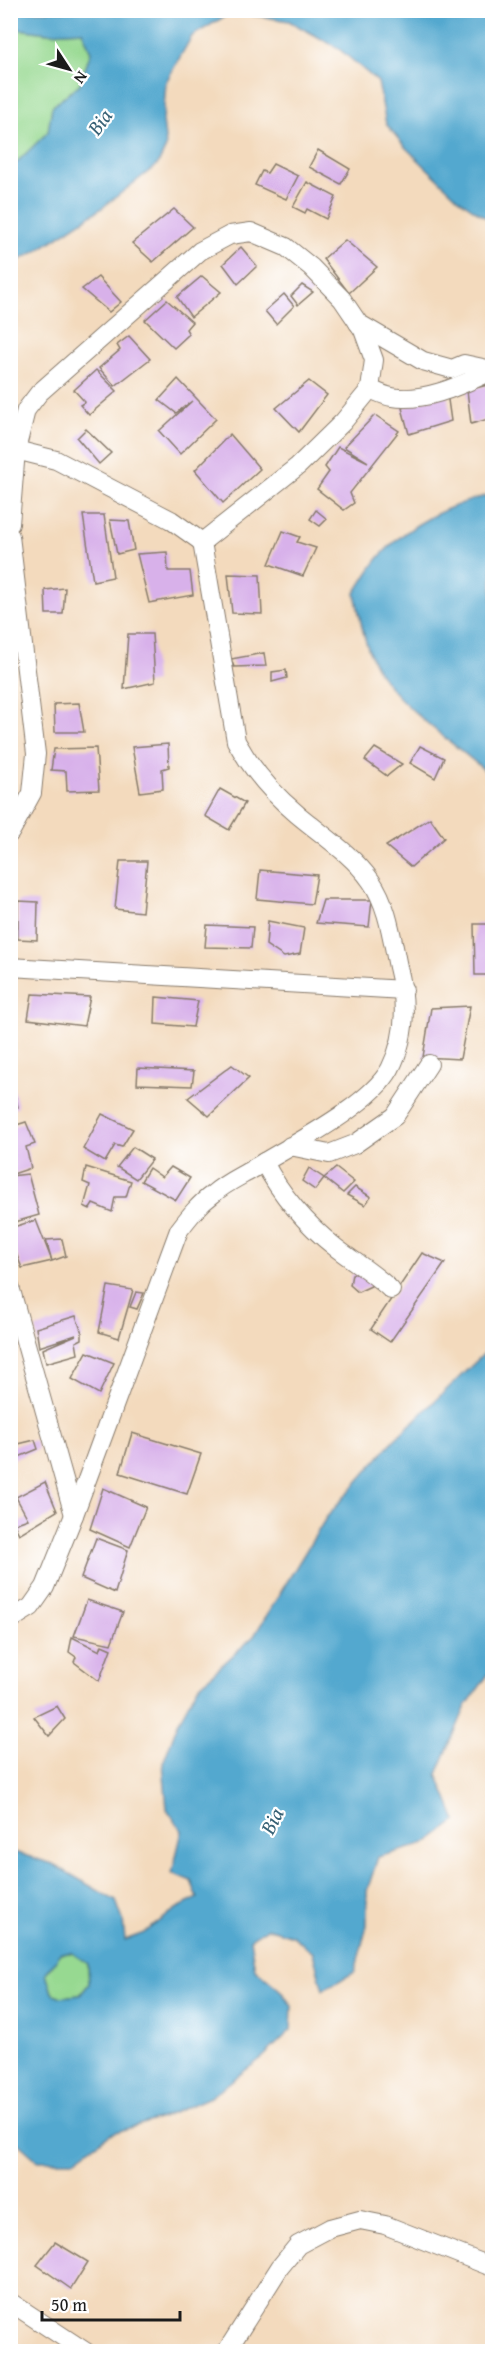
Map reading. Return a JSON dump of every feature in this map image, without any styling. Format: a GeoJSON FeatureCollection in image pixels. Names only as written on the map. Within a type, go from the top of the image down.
{"type":"FeatureCollection","features":[{"type":"Feature","properties":{"kind":"street"},"geometry":{"type":"LineString","coordinates":[[10,524],[16,450],[26,410],[39,393],[200,251],[230,235],[251,232],[286,247],[311,267],[342,299],[358,323],[374,360],[370,389],[343,422],[298,466],[202,542]]}},
{"type":"Feature","properties":{"kind":"street"},"geometry":{"type":"LineString","coordinates":[[358,323],[423,361],[452,369],[464,364],[492,371]]}},
{"type":"Feature","properties":{"kind":"street"},"geometry":{"type":"LineString","coordinates":[[370,389],[392,397],[415,398],[458,386],[492,371]]}},
{"type":"Feature","properties":{"kind":"street"},"geometry":{"type":"LineString","coordinates":[[10,1620],[31,1607],[45,1587],[74,1515],[179,1230],[195,1209],[214,1192],[344,1113],[370,1092],[389,1070],[399,1044],[405,1017],[404,990],[386,913],[372,883],[354,860],[268,787],[249,764],[236,741],[202,542],[171,519],[56,460],[16,450]]}},
{"type":"Feature","properties":{"kind":"street"},"geometry":{"type":"LineString","coordinates":[[10,536],[36,754],[32,792],[10,833]]}},
{"type":"Feature","properties":{"kind":"street"},"geometry":{"type":"LineString","coordinates":[[10,967],[404,990]]}},
{"type":"Feature","properties":{"kind":"street"},"geometry":{"type":"LineString","coordinates":[[290,1146],[329,1154],[355,1144],[395,1116],[429,1064]]}},
{"type":"Feature","properties":{"kind":"street"},"geometry":{"type":"LineString","coordinates":[[264,1162],[274,1182],[313,1228],[391,1290]]}},
{"type":"Feature","properties":{"kind":"street"},"geometry":{"type":"LineString","coordinates":[[10,1287],[74,1515]]}},
{"type":"Feature","properties":{"kind":"street"},"geometry":{"type":"LineString","coordinates":[[226,2352],[280,2267],[298,2245],[330,2228],[360,2220],[385,2225],[492,2267]]}},
{"type":"Feature","properties":{"kind":"street"},"geometry":{"type":"LineString","coordinates":[[10,2302],[86,2352]]}},
{"type":"Feature","properties":{"kind":"green space"},"geometry":{"type":"Polygon","coordinates":[[[11,28],[48,33],[82,31],[91,52],[80,84],[52,107],[48,132],[11,168],[11,28]]]}},
{"type":"Feature","properties":{"kind":"green space"},"geometry":{"type":"Polygon","coordinates":[[[61,1953],[72,1953],[88,1964],[89,1984],[80,1995],[61,1997],[52,1993],[46,1973],[61,1953]]]}},
{"type":"Feature","properties":{"kind":"water","name":"Bia"},"geometry":{"type":"Polygon","coordinates":[[[10,11],[492,11],[492,222],[460,200],[406,148],[386,124],[378,82],[338,48],[289,21],[232,12],[192,36],[166,82],[163,120],[166,147],[158,164],[102,208],[35,252],[11,264],[11,168],[48,132],[52,107],[80,84],[91,52],[82,31],[48,33],[11,28],[10,11]]]}},
{"type":"Feature","properties":{"kind":"water"},"geometry":{"type":"Polygon","coordinates":[[[492,494],[492,777],[412,710],[384,680],[368,648],[355,593],[377,559],[405,533],[446,509],[492,494]]]}},
{"type":"Feature","properties":{"kind":"water","name":"Bia"},"geometry":{"type":"Polygon","coordinates":[[[492,1346],[492,1669],[466,1706],[437,1774],[456,1821],[425,1844],[378,1857],[367,1891],[367,1925],[355,1972],[323,1990],[313,1953],[293,1936],[267,1928],[250,1939],[255,1969],[280,1990],[292,2006],[291,2030],[263,2057],[210,2097],[161,2118],[110,2134],[73,2161],[38,2161],[11,2137],[11,1851],[53,1864],[116,1901],[123,1920],[125,1940],[144,1933],[176,1909],[198,1898],[191,1881],[172,1873],[182,1831],[167,1809],[163,1763],[178,1723],[197,1688],[254,1636],[326,1518],[393,1441],[492,1346]],[[61,1953],[46,1973],[52,1993],[61,1997],[80,1995],[89,1984],[88,1964],[72,1953],[61,1953]]]}},
{"type":"Feature","properties":{"kind":"building"},"geometry":{"type":"Polygon","coordinates":[[[318,150],[350,169],[341,184],[309,167],[318,150]]]}},
{"type":"Feature","properties":{"kind":"building"},"geometry":{"type":"Polygon","coordinates":[[[273,164],[298,176],[286,199],[255,185],[262,171],[267,173],[273,164]]]}},
{"type":"Feature","properties":{"kind":"building"},"geometry":{"type":"Polygon","coordinates":[[[307,182],[336,197],[326,219],[307,209],[305,213],[293,207],[307,182]]]}},
{"type":"Feature","properties":{"kind":"building"},"geometry":{"type":"Polygon","coordinates":[[[174,209],[193,227],[153,262],[132,243],[174,209]]]}},
{"type":"Feature","properties":{"kind":"building"},"geometry":{"type":"Polygon","coordinates":[[[345,240],[377,267],[349,293],[323,259],[345,240]]]}},
{"type":"Feature","properties":{"kind":"building"},"geometry":{"type":"Polygon","coordinates":[[[241,247],[257,266],[238,284],[223,264],[241,247]]]}},
{"type":"Feature","properties":{"kind":"building"},"geometry":{"type":"Polygon","coordinates":[[[202,276],[221,292],[191,317],[177,297],[202,276]]]}},
{"type":"Feature","properties":{"kind":"building"},"geometry":{"type":"Polygon","coordinates":[[[98,277],[121,302],[109,312],[82,289],[98,277]]]}},
{"type":"Feature","properties":{"kind":"building"},"geometry":{"type":"Polygon","coordinates":[[[302,285],[313,292],[298,305],[291,296],[302,285]]]}},
{"type":"Feature","properties":{"kind":"building"},"geometry":{"type":"Polygon","coordinates":[[[284,294],[294,306],[276,324],[265,311],[284,294]]]}},
{"type":"Feature","properties":{"kind":"building"},"geometry":{"type":"Polygon","coordinates":[[[167,300],[192,322],[186,329],[189,334],[174,348],[145,320],[167,300]]]}},
{"type":"Feature","properties":{"kind":"building"},"geometry":{"type":"Polygon","coordinates":[[[129,336],[150,359],[115,386],[99,368],[120,350],[117,345],[129,336]]]}},
{"type":"Feature","properties":{"kind":"building"},"geometry":{"type":"Polygon","coordinates":[[[96,370],[117,391],[89,415],[80,405],[85,402],[74,390],[96,370]]]}},
{"type":"Feature","properties":{"kind":"building"},"geometry":{"type":"Polygon","coordinates":[[[178,379],[216,419],[180,454],[159,431],[192,401],[176,413],[159,400],[178,379]]]}},
{"type":"Feature","properties":{"kind":"building"},"geometry":{"type":"Polygon","coordinates":[[[309,381],[327,395],[299,432],[276,408],[309,381]]]}},
{"type":"Feature","properties":{"kind":"building"},"geometry":{"type":"Polygon","coordinates":[[[492,384],[492,418],[471,424],[467,390],[492,384]]]}},
{"type":"Feature","properties":{"kind":"building"},"geometry":{"type":"Polygon","coordinates":[[[447,393],[451,421],[409,434],[402,408],[447,393]]]}},
{"type":"Feature","properties":{"kind":"building"},"geometry":{"type":"Polygon","coordinates":[[[375,415],[399,431],[350,493],[354,503],[344,510],[317,489],[329,472],[325,467],[338,447],[368,462],[344,447],[375,415]]]}},
{"type":"Feature","properties":{"kind":"building"},"geometry":{"type":"Polygon","coordinates":[[[86,429],[111,453],[99,464],[77,438],[86,429]]]}},
{"type":"Feature","properties":{"kind":"building"},"geometry":{"type":"Polygon","coordinates":[[[230,434],[260,469],[223,503],[195,470],[230,434]]]}},
{"type":"Feature","properties":{"kind":"building"},"geometry":{"type":"Polygon","coordinates":[[[316,510],[327,519],[320,526],[310,519],[316,510]]]}},
{"type":"Feature","properties":{"kind":"building"},"geometry":{"type":"Polygon","coordinates":[[[83,515],[104,515],[113,577],[93,581],[83,515]]]}},
{"type":"Feature","properties":{"kind":"building"},"geometry":{"type":"Polygon","coordinates":[[[110,520],[129,521],[134,550],[117,554],[110,520]]]}},
{"type":"Feature","properties":{"kind":"building"},"geometry":{"type":"Polygon","coordinates":[[[283,531],[300,537],[297,542],[316,548],[303,576],[269,564],[283,531]]]}},
{"type":"Feature","properties":{"kind":"building"},"geometry":{"type":"Polygon","coordinates":[[[167,552],[168,571],[190,571],[193,595],[149,603],[137,554],[167,552]]]}},
{"type":"Feature","properties":{"kind":"building"},"geometry":{"type":"Polygon","coordinates":[[[228,574],[260,575],[262,614],[232,613],[228,574]]]}},
{"type":"Feature","properties":{"kind":"building"},"geometry":{"type":"Polygon","coordinates":[[[65,588],[63,614],[46,614],[45,590],[65,588]]]}},
{"type":"Feature","properties":{"kind":"building"},"geometry":{"type":"Polygon","coordinates":[[[128,634],[152,634],[155,682],[124,689],[128,634]]]}},
{"type":"Feature","properties":{"kind":"building"},"geometry":{"type":"Polygon","coordinates":[[[264,653],[266,666],[234,667],[231,659],[264,653]]]}},
{"type":"Feature","properties":{"kind":"building"},"geometry":{"type":"Polygon","coordinates":[[[286,670],[287,678],[272,682],[272,672],[286,670]]]}},
{"type":"Feature","properties":{"kind":"building"},"geometry":{"type":"Polygon","coordinates":[[[79,703],[84,732],[55,732],[54,704],[79,703]]]}},
{"type":"Feature","properties":{"kind":"building"},"geometry":{"type":"Polygon","coordinates":[[[10,721],[16,753],[10,754],[10,721]]]}},
{"type":"Feature","properties":{"kind":"building"},"geometry":{"type":"Polygon","coordinates":[[[168,744],[169,767],[162,769],[163,789],[140,792],[132,747],[168,744]]]}},
{"type":"Feature","properties":{"kind":"building"},"geometry":{"type":"Polygon","coordinates":[[[420,746],[444,758],[435,778],[410,763],[420,746]]]}},
{"type":"Feature","properties":{"kind":"building"},"geometry":{"type":"Polygon","coordinates":[[[96,748],[99,790],[67,791],[66,771],[51,770],[54,749],[96,748]]]}},
{"type":"Feature","properties":{"kind":"building"},"geometry":{"type":"Polygon","coordinates":[[[375,748],[402,764],[387,776],[365,760],[375,748]]]}},
{"type":"Feature","properties":{"kind":"building"},"geometry":{"type":"Polygon","coordinates":[[[220,789],[245,803],[229,830],[205,816],[220,789]]]}},
{"type":"Feature","properties":{"kind":"building"},"geometry":{"type":"Polygon","coordinates":[[[430,818],[444,838],[411,867],[386,846],[430,818]]]}},
{"type":"Feature","properties":{"kind":"building"},"geometry":{"type":"Polygon","coordinates":[[[120,861],[147,861],[142,912],[115,909],[120,861]]]}},
{"type":"Feature","properties":{"kind":"building"},"geometry":{"type":"Polygon","coordinates":[[[260,870],[317,875],[312,904],[257,899],[260,870]]]}},
{"type":"Feature","properties":{"kind":"building"},"geometry":{"type":"Polygon","coordinates":[[[323,900],[372,900],[369,927],[316,923],[323,900]]]}},
{"type":"Feature","properties":{"kind":"building"},"geometry":{"type":"Polygon","coordinates":[[[18,901],[38,902],[37,940],[18,939],[18,901]]]}},
{"type":"Feature","properties":{"kind":"building"},"geometry":{"type":"Polygon","coordinates":[[[268,921],[304,928],[300,954],[284,957],[266,945],[268,921]]]}},
{"type":"Feature","properties":{"kind":"building"},"geometry":{"type":"Polygon","coordinates":[[[474,924],[492,924],[492,975],[475,975],[474,924]]]}},
{"type":"Feature","properties":{"kind":"building"},"geometry":{"type":"Polygon","coordinates":[[[207,925],[253,927],[251,948],[205,947],[207,925]]]}},
{"type":"Feature","properties":{"kind":"building"},"geometry":{"type":"Polygon","coordinates":[[[32,994],[90,997],[84,1026],[28,1019],[32,994]]]}},
{"type":"Feature","properties":{"kind":"building"},"geometry":{"type":"Polygon","coordinates":[[[156,997],[198,1001],[193,1027],[155,1024],[156,997]]]}},
{"type":"Feature","properties":{"kind":"building"},"geometry":{"type":"Polygon","coordinates":[[[470,1006],[460,1059],[423,1057],[431,1008],[470,1006]]]}},
{"type":"Feature","properties":{"kind":"building"},"geometry":{"type":"Polygon","coordinates":[[[232,1065],[249,1078],[209,1116],[188,1098],[232,1065]]]}},
{"type":"Feature","properties":{"kind":"building"},"geometry":{"type":"Polygon","coordinates":[[[138,1068],[194,1071],[192,1086],[137,1084],[138,1068]]]}},
{"type":"Feature","properties":{"kind":"building"},"geometry":{"type":"Polygon","coordinates":[[[10,1075],[18,1107],[10,1110],[10,1075]]]}},
{"type":"Feature","properties":{"kind":"building"},"geometry":{"type":"Polygon","coordinates":[[[102,1114],[133,1129],[122,1147],[115,1145],[105,1162],[83,1149],[102,1114]]]}},
{"type":"Feature","properties":{"kind":"building"},"geometry":{"type":"Polygon","coordinates":[[[26,1122],[35,1144],[26,1147],[31,1168],[10,1175],[10,1127],[26,1122]]]}},
{"type":"Feature","properties":{"kind":"building"},"geometry":{"type":"Polygon","coordinates":[[[133,1147],[152,1159],[136,1179],[117,1167],[133,1147]]]}},
{"type":"Feature","properties":{"kind":"building"},"geometry":{"type":"Polygon","coordinates":[[[86,1167],[131,1181],[126,1197],[115,1197],[112,1212],[93,1204],[90,1209],[84,1206],[90,1185],[83,1182],[86,1167]]]}},
{"type":"Feature","properties":{"kind":"building"},"geometry":{"type":"Polygon","coordinates":[[[171,1167],[190,1178],[176,1200],[141,1181],[149,1168],[162,1177],[171,1167]]]}},
{"type":"Feature","properties":{"kind":"building"},"geometry":{"type":"Polygon","coordinates":[[[309,1168],[324,1178],[315,1190],[302,1181],[309,1168]]]}},
{"type":"Feature","properties":{"kind":"building"},"geometry":{"type":"Polygon","coordinates":[[[336,1168],[354,1182],[343,1193],[324,1178],[336,1168]]]}},
{"type":"Feature","properties":{"kind":"building"},"geometry":{"type":"Polygon","coordinates":[[[28,1174],[39,1215],[15,1222],[10,1209],[10,1176],[28,1174]]]}},
{"type":"Feature","properties":{"kind":"building"},"geometry":{"type":"Polygon","coordinates":[[[355,1187],[371,1197],[365,1205],[347,1195],[355,1187]]]}},
{"type":"Feature","properties":{"kind":"building"},"geometry":{"type":"Polygon","coordinates":[[[36,1220],[52,1261],[22,1268],[10,1238],[10,1228],[36,1220]]]}},
{"type":"Feature","properties":{"kind":"building"},"geometry":{"type":"Polygon","coordinates":[[[62,1239],[66,1256],[52,1261],[46,1240],[62,1239]]]}},
{"type":"Feature","properties":{"kind":"building"},"geometry":{"type":"Polygon","coordinates":[[[422,1253],[445,1263],[390,1342],[371,1329],[422,1253]]]}},
{"type":"Feature","properties":{"kind":"building"},"geometry":{"type":"Polygon","coordinates":[[[360,1273],[372,1278],[371,1286],[358,1292],[350,1285],[352,1274],[360,1273]]]}},
{"type":"Feature","properties":{"kind":"building"},"geometry":{"type":"Polygon","coordinates":[[[108,1286],[133,1290],[119,1338],[99,1332],[108,1286]]]}},
{"type":"Feature","properties":{"kind":"building"},"geometry":{"type":"Polygon","coordinates":[[[136,1292],[144,1293],[137,1309],[130,1307],[136,1292]]]}},
{"type":"Feature","properties":{"kind":"building"},"geometry":{"type":"Polygon","coordinates":[[[76,1316],[82,1333],[82,1339],[76,1342],[78,1354],[46,1363],[43,1349],[76,1335],[39,1347],[36,1328],[76,1316]]]}},
{"type":"Feature","properties":{"kind":"building"},"geometry":{"type":"Polygon","coordinates":[[[87,1352],[114,1363],[99,1394],[72,1379],[87,1352]]]}},
{"type":"Feature","properties":{"kind":"building"},"geometry":{"type":"Polygon","coordinates":[[[132,1433],[201,1454],[187,1494],[120,1473],[132,1433]]]}},
{"type":"Feature","properties":{"kind":"building"},"geometry":{"type":"Polygon","coordinates":[[[35,1440],[38,1449],[14,1459],[10,1446],[35,1440]]]}},
{"type":"Feature","properties":{"kind":"building"},"geometry":{"type":"Polygon","coordinates":[[[45,1482],[57,1511],[19,1534],[14,1524],[28,1519],[16,1497],[45,1482]]]}},
{"type":"Feature","properties":{"kind":"building"},"geometry":{"type":"Polygon","coordinates":[[[103,1488],[146,1507],[130,1547],[90,1529],[103,1488]]]}},
{"type":"Feature","properties":{"kind":"building"},"geometry":{"type":"Polygon","coordinates":[[[96,1538],[128,1550],[115,1593],[81,1578],[96,1538]]]}},
{"type":"Feature","properties":{"kind":"building"},"geometry":{"type":"Polygon","coordinates":[[[87,1600],[123,1612],[111,1644],[74,1636],[87,1600]]]}},
{"type":"Feature","properties":{"kind":"building"},"geometry":{"type":"Polygon","coordinates":[[[72,1637],[100,1651],[102,1645],[111,1649],[99,1681],[74,1662],[76,1657],[69,1652],[72,1637]]]}},
{"type":"Feature","properties":{"kind":"building"},"geometry":{"type":"Polygon","coordinates":[[[57,1706],[65,1719],[49,1736],[34,1717],[57,1706]]]}},
{"type":"Feature","properties":{"kind":"building"},"geometry":{"type":"Polygon","coordinates":[[[55,2242],[88,2262],[71,2289],[37,2265],[55,2242]]]}}]}
